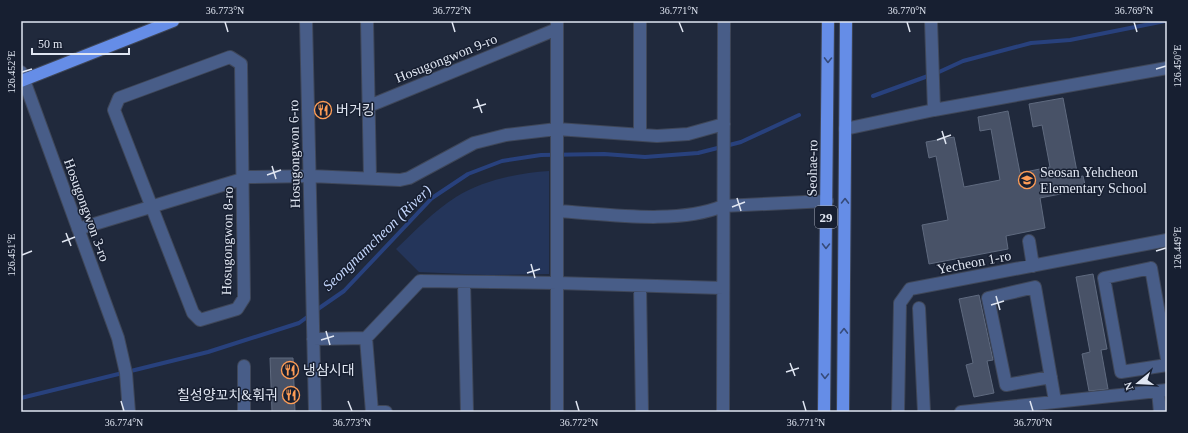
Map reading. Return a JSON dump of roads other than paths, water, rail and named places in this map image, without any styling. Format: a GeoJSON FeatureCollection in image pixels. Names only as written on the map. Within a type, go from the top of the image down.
{"type":"FeatureCollection","features":[{"type":"Feature","properties":{"kind":"main road"},"geometry":{"type":"LineString","coordinates":[[22,78],[173,21]]}},
{"type":"Feature","properties":{"kind":"main road","name":"Seohae-ro"},"geometry":{"type":"LineString","coordinates":[[824,412],[828,21]]}},
{"type":"Feature","properties":{"kind":"main road","name":"29"},"geometry":{"type":"LineString","coordinates":[[843,412],[846,21]]}},
{"type":"Feature","properties":{"kind":"street","name":"Hosugongwon 6-ro"},"geometry":{"type":"LineString","coordinates":[[306,21],[313,339]]}},
{"type":"Feature","properties":{"kind":"street"},"geometry":{"type":"LineString","coordinates":[[640,21],[640,134]]}},
{"type":"Feature","properties":{"kind":"street"},"geometry":{"type":"LineString","coordinates":[[723,412],[724,21]]}},
{"type":"Feature","properties":{"kind":"street"},"geometry":{"type":"LineString","coordinates":[[931,21],[931,57],[934,110]]}},
{"type":"Feature","properties":{"kind":"street"},"geometry":{"type":"LineString","coordinates":[[369,22],[370,178]]}},
{"type":"Feature","properties":{"kind":"street"},"geometry":{"type":"LineString","coordinates":[[557,25],[557,412]]}},
{"type":"Feature","properties":{"kind":"street","name":"Hosugongwon 9-ro"},"geometry":{"type":"LineString","coordinates":[[369,106],[557,25]]}},
{"type":"Feature","properties":{"kind":"street","name":"Hosugongwon 8-ro"},"geometry":{"type":"LineString","coordinates":[[230,57],[241,64],[244,298],[237,309],[200,320],[193,313],[152,206],[114,110],[119,98],[230,57]]}},
{"type":"Feature","properties":{"kind":"street"},"geometry":{"type":"LineString","coordinates":[[845,129],[934,110],[1167,68]]}},
{"type":"Feature","properties":{"kind":"street","name":"Hosugongwon 3-ro"},"geometry":{"type":"LineString","coordinates":[[22,78],[78,229],[120,350],[126,374],[129,412]]}},
{"type":"Feature","properties":{"kind":"street"},"geometry":{"type":"LineString","coordinates":[[310,176],[400,180],[409,178],[474,143],[506,135],[557,129],[657,136],[688,134],[724,124]]}},
{"type":"Feature","properties":{"kind":"street","name":"Hosugongwon 8-ro"},"geometry":{"type":"LineString","coordinates":[[78,229],[249,177],[310,176]]}},
{"type":"Feature","properties":{"kind":"street"},"geometry":{"type":"LineString","coordinates":[[557,211],[654,216],[691,215],[709,212],[723,206],[826,201]]}},
{"type":"Feature","properties":{"kind":"street","name":"Yecheon 1-ro"},"geometry":{"type":"LineString","coordinates":[[898,412],[900,303],[910,289],[1167,240]]}},
{"type":"Feature","properties":{"kind":"street"},"geometry":{"type":"LineString","coordinates":[[1029,241],[1033,266]]}},
{"type":"Feature","properties":{"kind":"street"},"geometry":{"type":"LineString","coordinates":[[1167,358],[1151,268],[1104,278],[1121,372],[1167,365]]}},
{"type":"Feature","properties":{"kind":"street"},"geometry":{"type":"LineString","coordinates":[[315,412],[313,339],[366,338],[420,281],[723,288]]}},
{"type":"Feature","properties":{"kind":"street"},"geometry":{"type":"LineString","coordinates":[[464,282],[467,412]]}},
{"type":"Feature","properties":{"kind":"street"},"geometry":{"type":"LineString","coordinates":[[640,286],[642,412]]}},
{"type":"Feature","properties":{"kind":"street"},"geometry":{"type":"LineString","coordinates":[[1050,377],[1006,385],[988,298],[1035,287],[1050,377],[1050,405]]}},
{"type":"Feature","properties":{"kind":"street"},"geometry":{"type":"LineString","coordinates":[[919,308],[924,412]]}},
{"type":"Feature","properties":{"kind":"street"},"geometry":{"type":"LineString","coordinates":[[366,338],[372,412],[386,412]]}},
{"type":"Feature","properties":{"kind":"street"},"geometry":{"type":"LineString","coordinates":[[244,366],[244,412]]}},
{"type":"Feature","properties":{"kind":"street"},"geometry":{"type":"LineString","coordinates":[[961,412],[1050,405],[1162,391],[1160,412]]}},
{"type":"Feature","properties":{"kind":"waterway","name":"Seongnamcheon (River)"},"geometry":{"type":"LineString","coordinates":[[873,96],[939,72],[963,61],[1031,43],[1070,40],[1165,21]]}},
{"type":"Feature","properties":{"kind":"waterway","name":"Seongnamcheon (River)"},"geometry":{"type":"LineString","coordinates":[[315,311],[344,291],[432,198],[468,174],[502,161],[541,155],[604,154],[645,157],[698,153],[741,142],[799,115]]}},
{"type":"Feature","properties":{"kind":"waterway","name":"Seongnamcheon (River)"},"geometry":{"type":"LineString","coordinates":[[21,398],[208,352],[299,323],[310,315]]}},
{"type":"Feature","properties":{"kind":"place","name":"버거킹"},"geometry":{"type":"Point","coordinates":[323,110]}},
{"type":"Feature","properties":{"kind":"place","name":"Seosan Yehcheon Elementary School"},"geometry":{"type":"Point","coordinates":[1027,180]}},
{"type":"Feature","properties":{"kind":"place","name":"냉삼시대"},"geometry":{"type":"Point","coordinates":[290,370]}},
{"type":"Feature","properties":{"kind":"place","name":"칠성양꼬치&훠궈"},"geometry":{"type":"Point","coordinates":[291,395]}}]}
